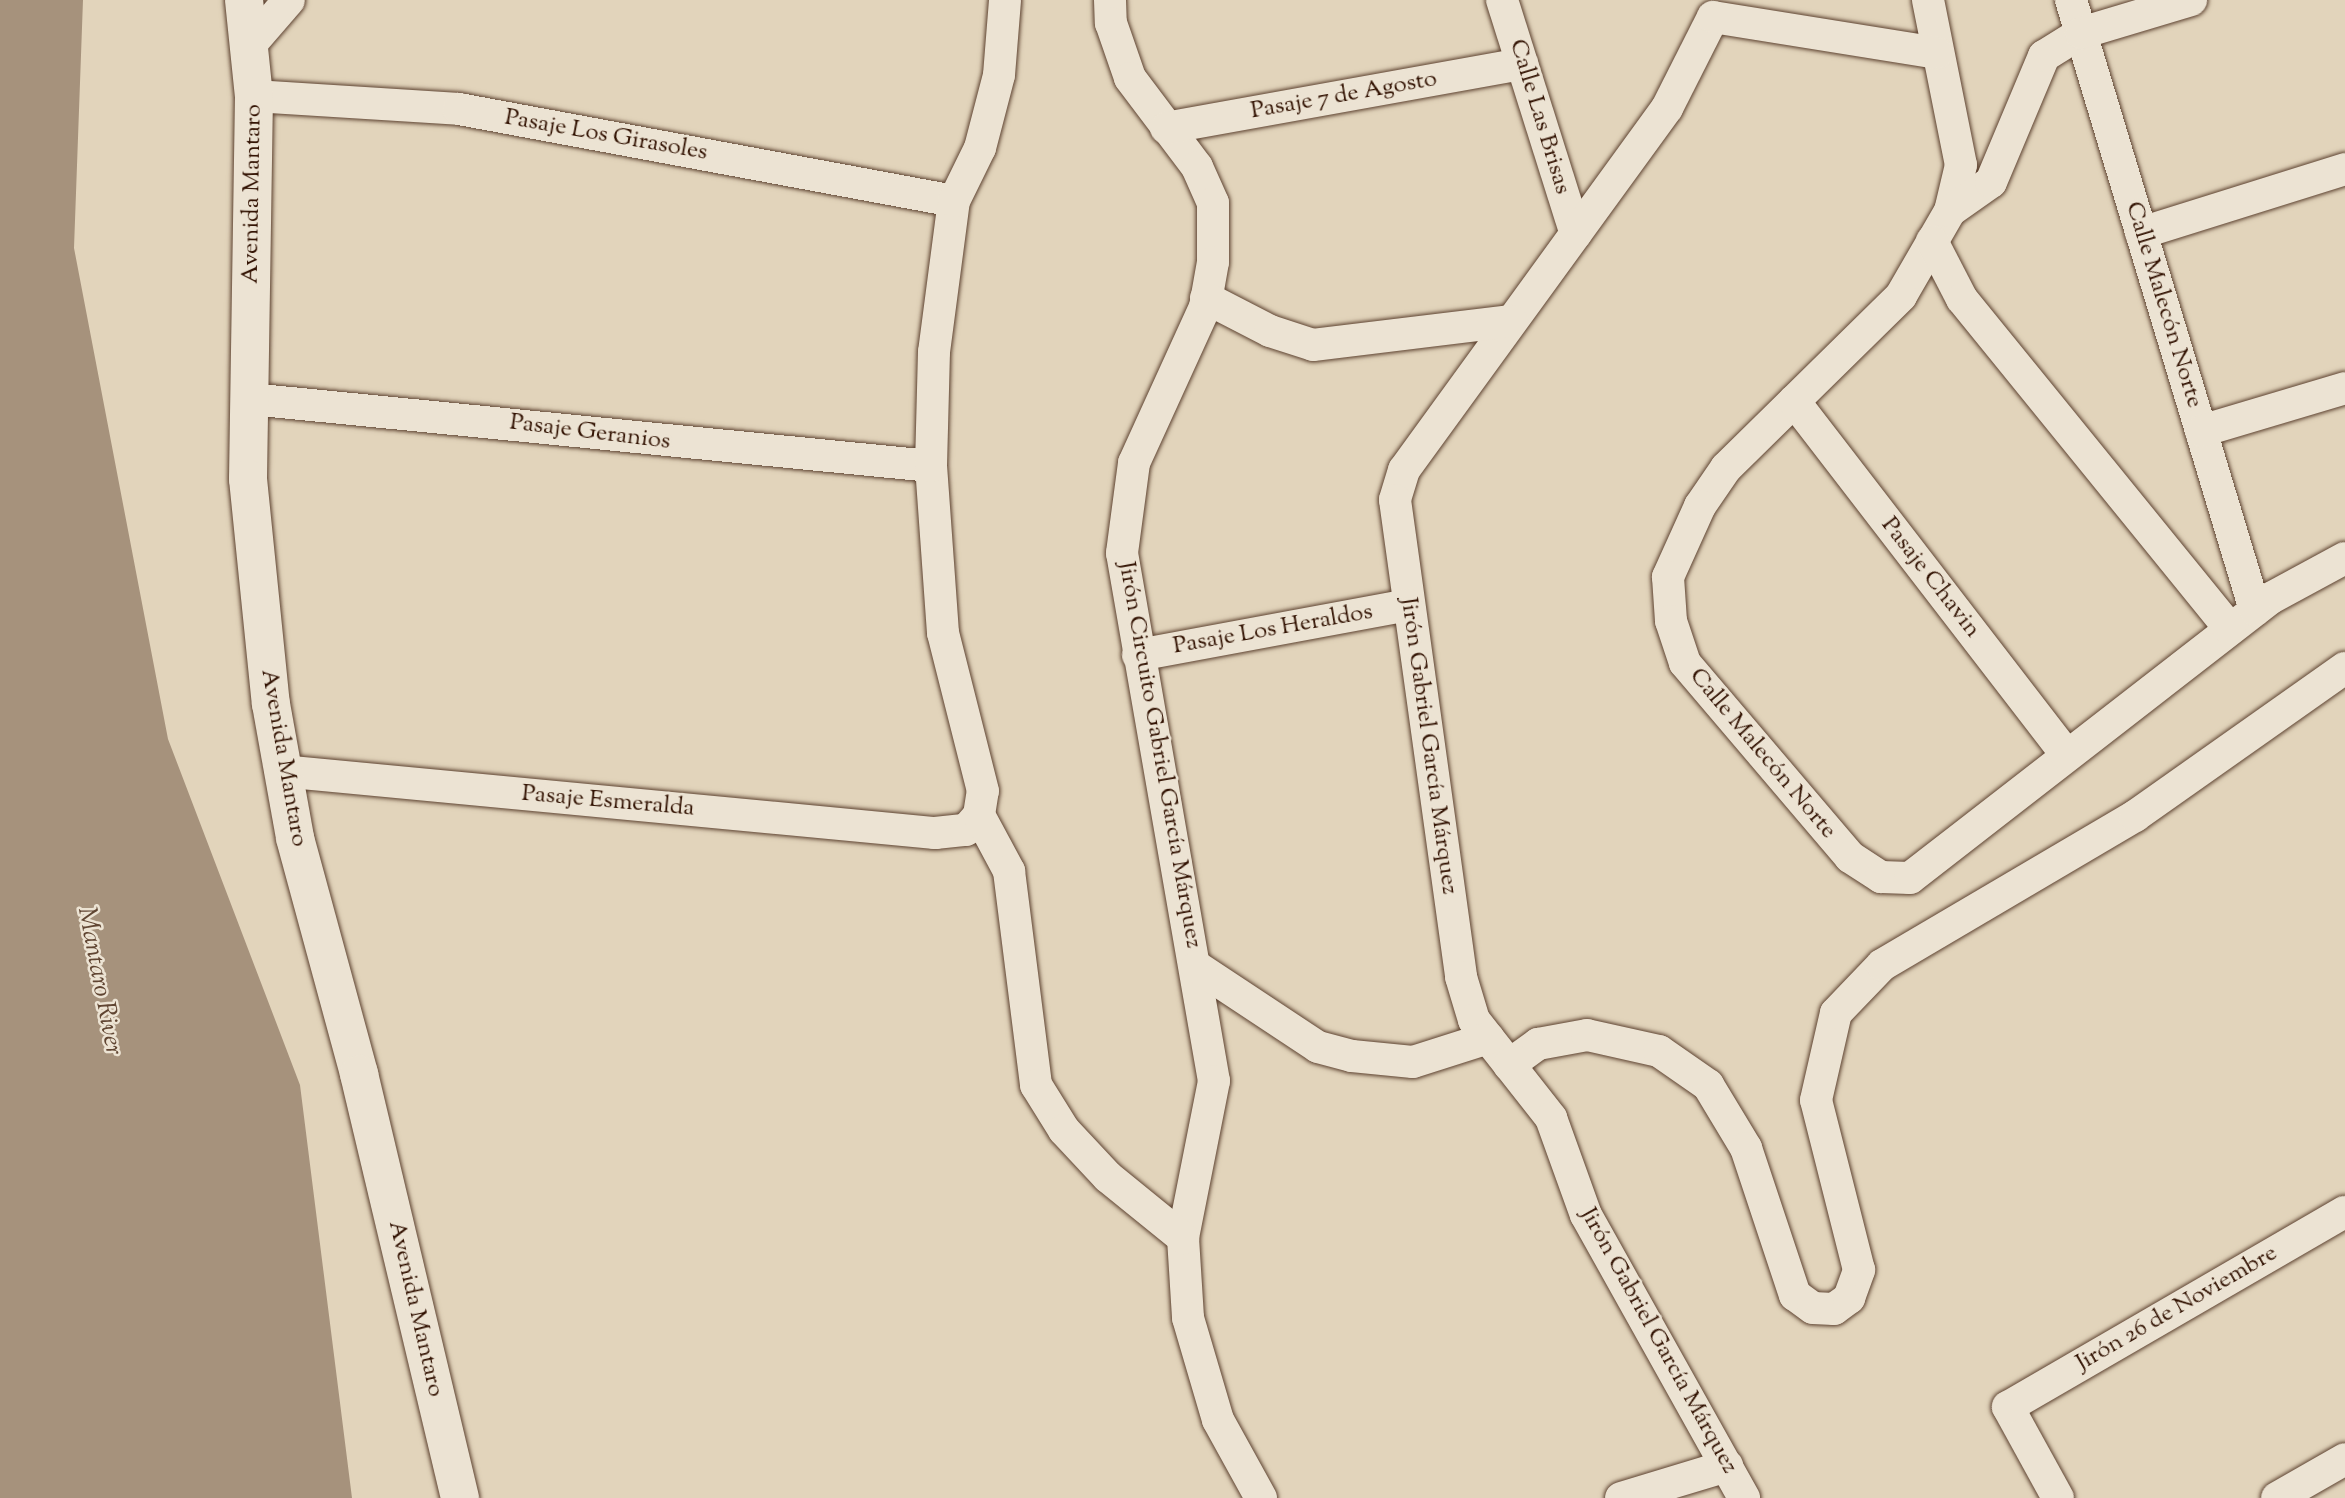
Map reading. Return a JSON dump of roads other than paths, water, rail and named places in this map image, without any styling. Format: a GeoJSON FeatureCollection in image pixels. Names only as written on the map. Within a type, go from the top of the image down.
{"type":"FeatureCollection","features":[{"type":"Feature","properties":{"kind":"street","name":"Avenida Mantaro"},"geometry":{"type":"LineString","coordinates":[[244,0],[251,44],[254,96],[248,479],[281,771],[460,1498]]}},
{"type":"Feature","properties":{"kind":"street"},"geometry":{"type":"LineString","coordinates":[[251,44],[289,0]]}},
{"type":"Feature","properties":{"kind":"street"},"geometry":{"type":"LineString","coordinates":[[1005,0],[999,75],[980,148],[954,201],[934,352],[930,466],[943,633],[983,791],[979,815],[1009,871],[1037,1085],[1064,1130],[1108,1177],[1183,1238]]}},
{"type":"Feature","properties":{"kind":"street","name":"Jirón Circuito Gabriel García Márquez"},"geometry":{"type":"LineString","coordinates":[[1110,0],[1111,23],[1130,78],[1197,167],[1213,203],[1206,298],[1134,463],[1122,553],[1214,1081],[1183,1238],[1188,1318],[1218,1420],[1261,1498]]}},
{"type":"Feature","properties":{"kind":"street","name":"Calle Las Brisas"},"geometry":{"type":"LineString","coordinates":[[1502,0],[1576,234]]}},
{"type":"Feature","properties":{"kind":"street","name":"Calle Malecón Norte"},"geometry":{"type":"LineString","coordinates":[[1928,0],[1961,165],[1950,211],[1901,296],[1726,468],[1700,506],[1668,577],[1671,621],[1685,663],[1850,857],[1881,877],[1910,878],[2066,754],[2255,610],[2345,558]]}},
{"type":"Feature","properties":{"kind":"street","name":"Calle Malecón Norte"},"geometry":{"type":"LineString","coordinates":[[2071,0],[2255,610]]}},
{"type":"Feature","properties":{"kind":"street"},"geometry":{"type":"LineString","coordinates":[[1950,211],[1992,182],[2044,56],[2081,33],[2191,0]]}},
{"type":"Feature","properties":{"kind":"street"},"geometry":{"type":"LineString","coordinates":[[1711,8],[1937,53]]}},
{"type":"Feature","properties":{"kind":"street","name":"Jirón Gabriel García Márquez"},"geometry":{"type":"LineString","coordinates":[[1711,8],[1667,108],[1404,470],[1395,500],[1407,606],[1461,977],[1474,1020],[1551,1118],[1586,1214],[1744,1498]]}},
{"type":"Feature","properties":{"kind":"street","name":"Pasaje 7 de Agosto"},"geometry":{"type":"LineString","coordinates":[[1166,128],[1522,64]]}},
{"type":"Feature","properties":{"kind":"street","name":"Pasaje Los Girasoles"},"geometry":{"type":"LineString","coordinates":[[254,96],[459,109],[954,201]]}},
{"type":"Feature","properties":{"kind":"street"},"geometry":{"type":"LineString","coordinates":[[2141,233],[2345,169]]}},
{"type":"Feature","properties":{"kind":"street"},"geometry":{"type":"LineString","coordinates":[[1932,241],[1962,299],[2230,629]]}},
{"type":"Feature","properties":{"kind":"street"},"geometry":{"type":"LineString","coordinates":[[1206,298],[1270,331],[1313,345],[1512,321]]}},
{"type":"Feature","properties":{"kind":"street"},"geometry":{"type":"LineString","coordinates":[[2201,431],[2345,388]]}},
{"type":"Feature","properties":{"kind":"street","name":"Pasaje Geranios"},"geometry":{"type":"LineString","coordinates":[[250,399],[930,466]]}},
{"type":"Feature","properties":{"kind":"street","name":"Pasaje Chavin"},"geometry":{"type":"LineString","coordinates":[[1794,401],[2066,754]]}},
{"type":"Feature","properties":{"kind":"street","name":"Pasaje Los Heraldos"},"geometry":{"type":"LineString","coordinates":[[1138,655],[1407,606]]}},
{"type":"Feature","properties":{"kind":"street"},"geometry":{"type":"LineString","coordinates":[[1509,1065],[1538,1044],[1587,1035],[1659,1051],[1708,1085],[1746,1148],[1796,1295],[1813,1308],[1834,1309],[1849,1298],[1859,1270],[1816,1100],[1836,1013],[1882,965],[2134,816],[2345,668]]}},
{"type":"Feature","properties":{"kind":"street","name":"Pasaje Esmeralda"},"geometry":{"type":"LineString","coordinates":[[281,771],[935,834],[966,830],[979,815]]}},
{"type":"Feature","properties":{"kind":"street"},"geometry":{"type":"LineString","coordinates":[[1196,967],[1318,1047],[1352,1056],[1413,1062],[1488,1038]]}},
{"type":"Feature","properties":{"kind":"street","name":"Jirón 26 de Noviembre"},"geometry":{"type":"LineString","coordinates":[[2058,1498],[2008,1407],[2345,1212]]}},
{"type":"Feature","properties":{"kind":"street"},"geometry":{"type":"LineString","coordinates":[[2277,1498],[2345,1459]]}},
{"type":"Feature","properties":{"kind":"street"},"geometry":{"type":"LineString","coordinates":[[1621,1498],[1727,1466]]}},
{"type":"Feature","properties":{"kind":"water","name":"Mantaro River"},"geometry":{"type":"Polygon","coordinates":[[[0,0],[83,0],[74,248],[168,739],[300,1085],[352,1498],[0,1498],[0,0]]]}}]}
